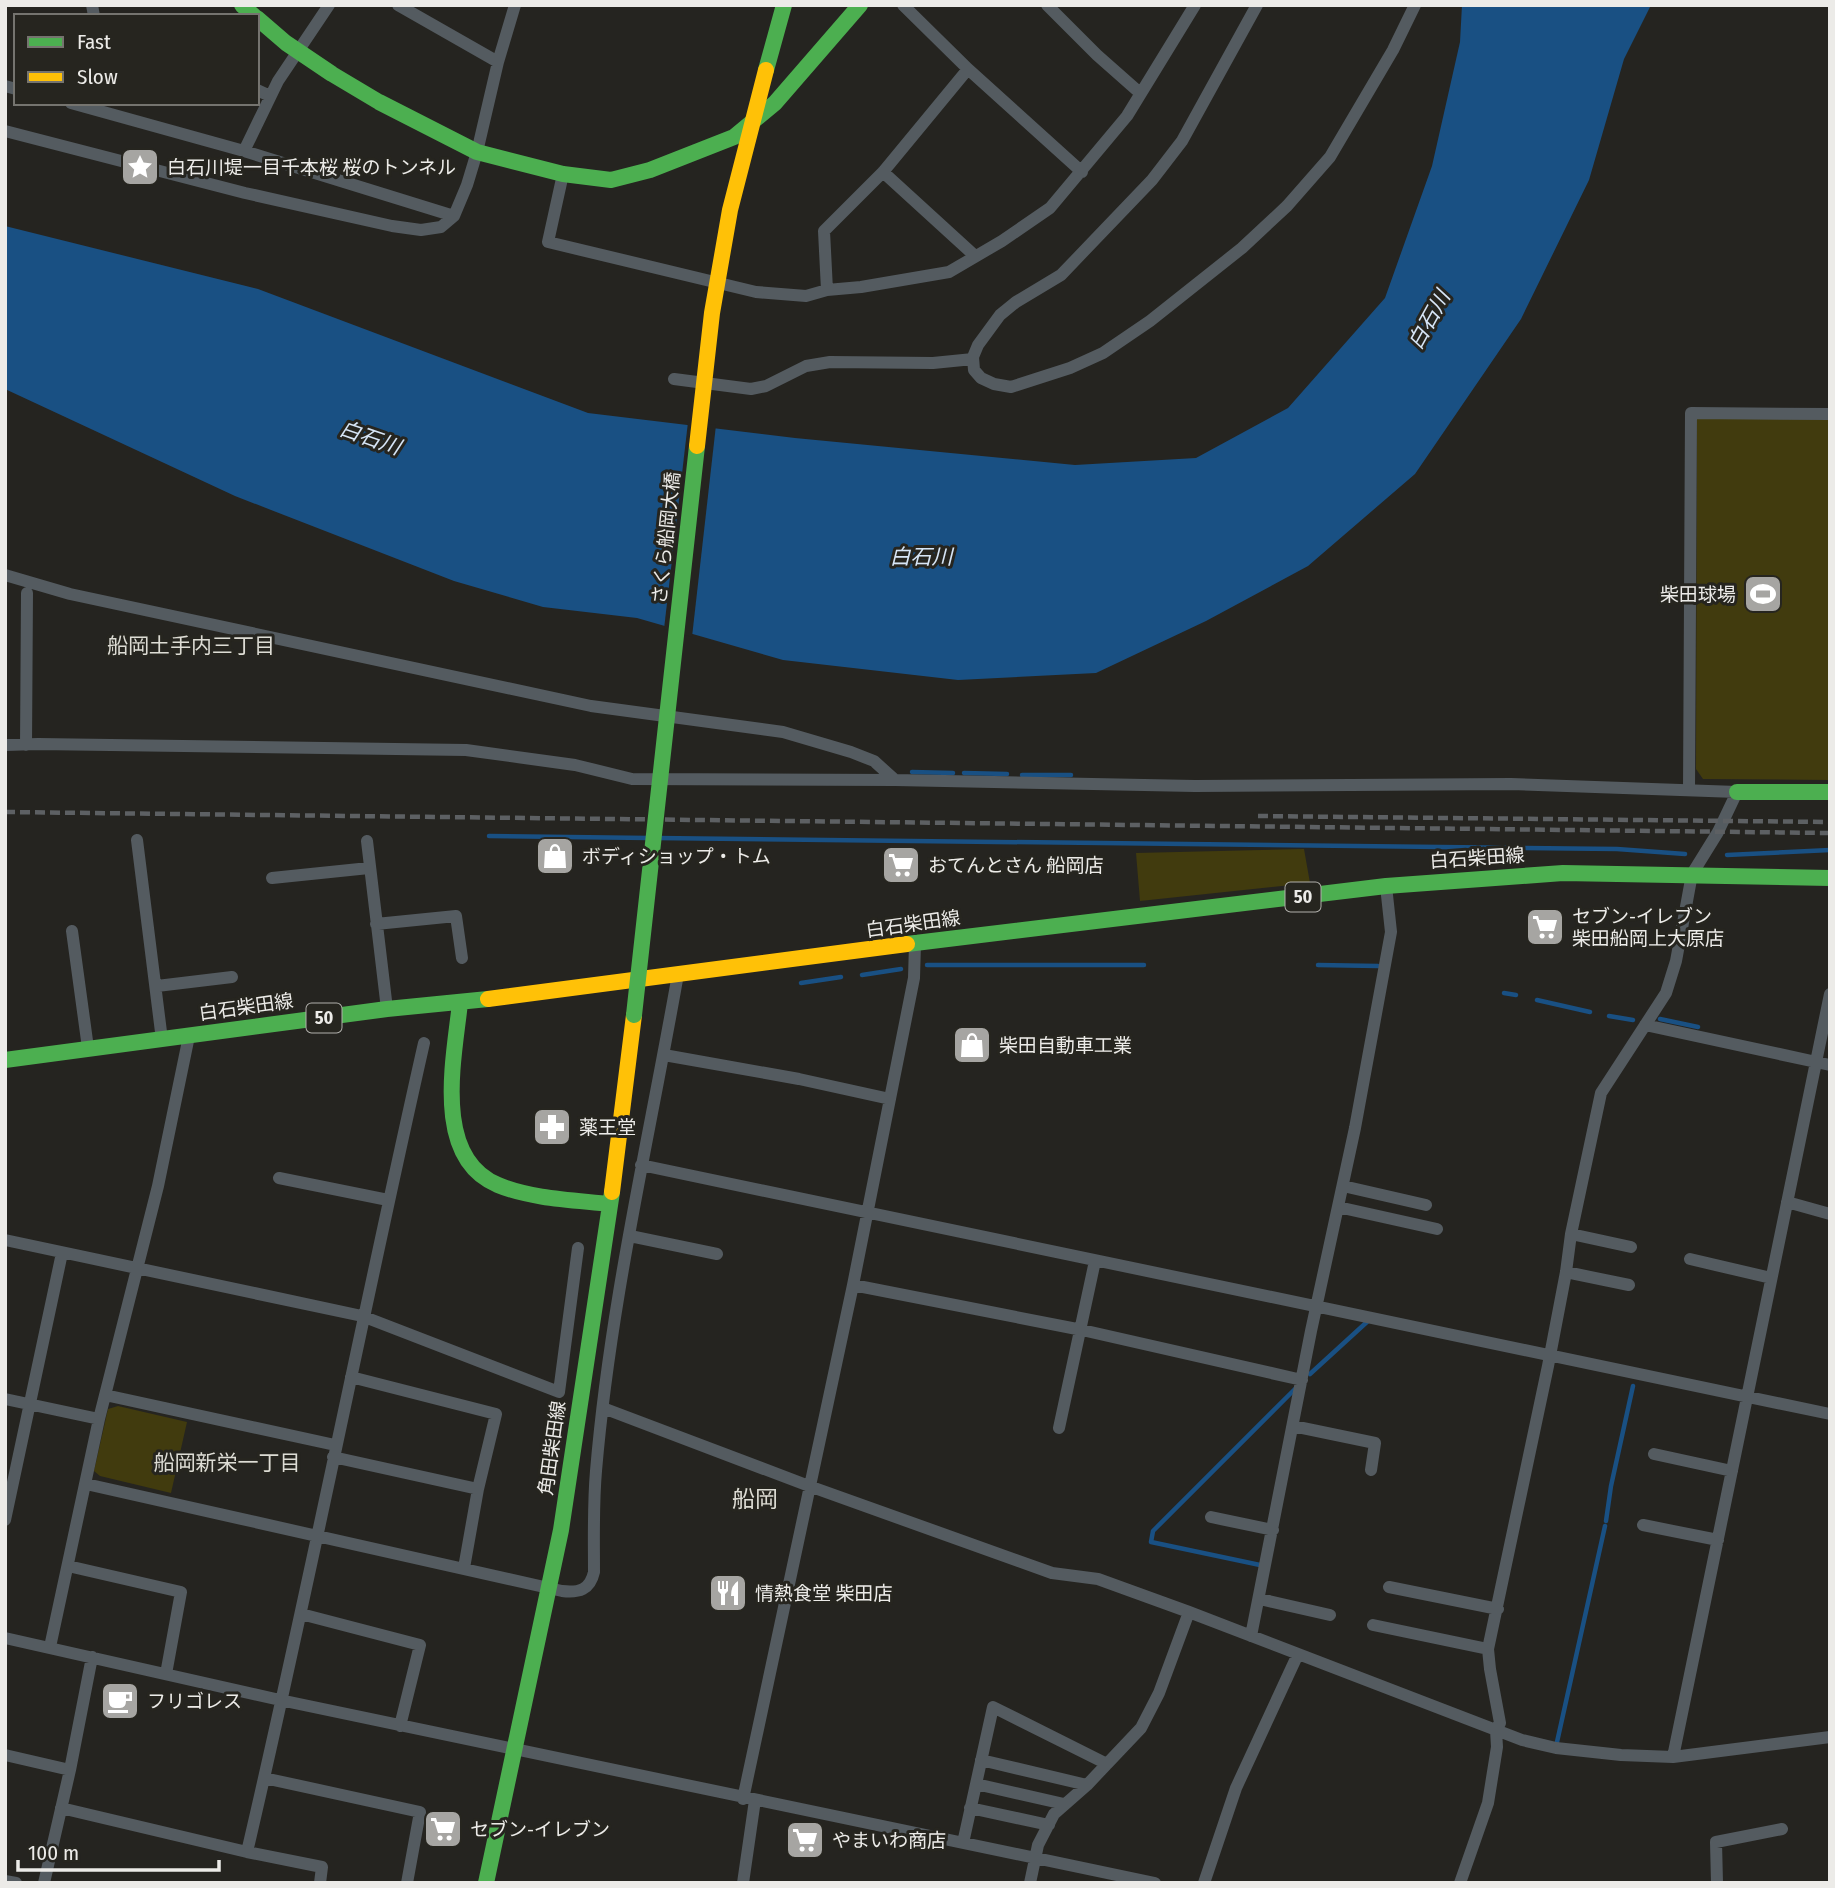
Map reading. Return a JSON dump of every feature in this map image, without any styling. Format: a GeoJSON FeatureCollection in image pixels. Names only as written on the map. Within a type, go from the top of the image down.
{"type":"FeatureCollection","features":[{"type":"Feature","properties":{"kind":"main road","name":"さくら船岡大橋"},"geometry":{"type":"LineString","coordinates":[[634,1015],[712,313],[730,210],[784,5]]}},
{"type":"Feature","properties":{"kind":"main road"},"geometry":{"type":"LineString","coordinates":[[259,20],[298,52],[379,102],[477,152],[563,174],[611,180],[629,177],[734,137],[775,103],[860,5]]}},
{"type":"Feature","properties":{"kind":"main road"},"geometry":{"type":"LineString","coordinates":[[1737,792],[1830,792]]}},
{"type":"Feature","properties":{"kind":"main road","name":"白石柴田線"},"geometry":{"type":"LineString","coordinates":[[5,1060],[387,1009],[460,1003],[1386,887],[1563,873],[1830,878]]}},
{"type":"Feature","properties":{"kind":"main road"},"geometry":{"type":"LineString","coordinates":[[460,1003],[453,1087],[455,1128],[461,1151],[470,1165],[481,1176],[509,1189],[610,1204]]}},
{"type":"Feature","properties":{"kind":"main road","name":"角田柴田線"},"geometry":{"type":"LineString","coordinates":[[486,1883],[563,1516],[610,1204],[634,1015]]}},
{"type":"Feature","properties":{"kind":"street"},"geometry":{"type":"LineString","coordinates":[[244,151],[270,96],[329,5]]}},
{"type":"Feature","properties":{"kind":"street"},"geometry":{"type":"LineString","coordinates":[[398,5],[498,62]]}},
{"type":"Feature","properties":{"kind":"street"},"geometry":{"type":"LineString","coordinates":[[5,131],[245,193],[392,226],[421,230],[441,227],[454,216],[477,152],[498,62],[515,5]]}},
{"type":"Feature","properties":{"kind":"street"},"geometry":{"type":"LineString","coordinates":[[903,5],[968,69],[1082,172]]}},
{"type":"Feature","properties":{"kind":"street"},"geometry":{"type":"LineString","coordinates":[[1047,5],[1140,93]]}},
{"type":"Feature","properties":{"kind":"street"},"geometry":{"type":"LineString","coordinates":[[563,174],[548,242],[755,292],[806,296],[827,290],[862,287],[949,272],[1002,241],[1050,208],[1127,116],[1195,5]]}},
{"type":"Feature","properties":{"kind":"street"},"geometry":{"type":"LineString","coordinates":[[1257,5],[1182,141],[1152,180],[1061,275],[1016,302],[1000,316],[978,345],[973,359],[974,370],[981,378],[1011,387],[1070,368],[1103,353],[1185,295],[1242,248],[1330,157],[1393,50],[1415,5]]}},
{"type":"Feature","properties":{"kind":"street"},"geometry":{"type":"LineString","coordinates":[[827,290],[824,231],[883,172],[968,69]]}},
{"type":"Feature","properties":{"kind":"street"},"geometry":{"type":"LineString","coordinates":[[259,91],[270,96]]}},
{"type":"Feature","properties":{"kind":"street"},"geometry":{"type":"LineString","coordinates":[[79,105],[244,151],[454,216]]}},
{"type":"Feature","properties":{"kind":"street"},"geometry":{"type":"LineString","coordinates":[[883,172],[975,256]]}},
{"type":"Feature","properties":{"kind":"street"},"geometry":{"type":"LineString","coordinates":[[674,379],[751,389],[766,386],[806,366],[830,362],[933,363],[973,359]]}},
{"type":"Feature","properties":{"kind":"street"},"geometry":{"type":"LineString","coordinates":[[1689,790],[1690,412],[1830,414]]}},
{"type":"Feature","properties":{"kind":"street"},"geometry":{"type":"LineString","coordinates":[[5,575],[69,594],[591,706],[783,732],[863,756],[874,761],[895,780]]}},
{"type":"Feature","properties":{"kind":"street"},"geometry":{"type":"LineString","coordinates":[[26,745],[27,593]]}},
{"type":"Feature","properties":{"kind":"street"},"geometry":{"type":"LineString","coordinates":[[5,745],[466,750],[575,765],[632,779],[895,780],[1195,786],[1511,784],[1737,792],[1718,832],[1692,874],[1676,961],[1666,993],[1601,1093],[1488,1649],[1500,1723],[1496,1730],[1497,1747],[1488,1803],[1460,1883]]}},
{"type":"Feature","properties":{"kind":"street"},"geometry":{"type":"LineString","coordinates":[[137,840],[162,1040]]}},
{"type":"Feature","properties":{"kind":"street"},"geometry":{"type":"LineString","coordinates":[[367,841],[387,1009]]}},
{"type":"Feature","properties":{"kind":"street"},"geometry":{"type":"LineString","coordinates":[[272,878],[369,868]]}},
{"type":"Feature","properties":{"kind":"street"},"geometry":{"type":"LineString","coordinates":[[1251,1636],[1343,1186],[1391,932],[1386,887]]}},
{"type":"Feature","properties":{"kind":"street"},"geometry":{"type":"LineString","coordinates":[[376,924],[456,916],[462,957]]}},
{"type":"Feature","properties":{"kind":"street"},"geometry":{"type":"LineString","coordinates":[[72,931],[88,1048]]}},
{"type":"Feature","properties":{"kind":"street"},"geometry":{"type":"LineString","coordinates":[[743,1883],[749,1800],[809,1486],[914,978],[915,944]]}},
{"type":"Feature","properties":{"kind":"street"},"geometry":{"type":"LineString","coordinates":[[86,1484],[549,1588],[574,1593],[587,1587],[594,1572],[596,1474],[615,1320],[641,1165],[678,974]]}},
{"type":"Feature","properties":{"kind":"street"},"geometry":{"type":"LineString","coordinates":[[157,986],[232,977]]}},
{"type":"Feature","properties":{"kind":"street"},"geometry":{"type":"LineString","coordinates":[[1673,1757],[1830,994]]}},
{"type":"Feature","properties":{"kind":"street"},"geometry":{"type":"LineString","coordinates":[[1645,1025],[1830,1065]]}},
{"type":"Feature","properties":{"kind":"street"},"geometry":{"type":"LineString","coordinates":[[50,1647],[99,1419],[158,1186],[189,1036]]}},
{"type":"Feature","properties":{"kind":"street"},"geometry":{"type":"LineString","coordinates":[[247,1852],[301,1614],[362,1316],[424,1043]]}},
{"type":"Feature","properties":{"kind":"street"},"geometry":{"type":"LineString","coordinates":[[664,1055],[799,1079],[890,1099]]}},
{"type":"Feature","properties":{"kind":"street"},"geometry":{"type":"LineString","coordinates":[[641,1165],[1830,1414]]}},
{"type":"Feature","properties":{"kind":"street"},"geometry":{"type":"LineString","coordinates":[[279,1178],[388,1200]]}},
{"type":"Feature","properties":{"kind":"street"},"geometry":{"type":"LineString","coordinates":[[1343,1186],[1426,1205]]}},
{"type":"Feature","properties":{"kind":"street"},"geometry":{"type":"LineString","coordinates":[[1787,1202],[1830,1214]]}},
{"type":"Feature","properties":{"kind":"street"},"geometry":{"type":"LineString","coordinates":[[1338,1207],[1437,1228]]}},
{"type":"Feature","properties":{"kind":"street"},"geometry":{"type":"LineString","coordinates":[[1571,1234],[1631,1247]]}},
{"type":"Feature","properties":{"kind":"street"},"geometry":{"type":"LineString","coordinates":[[630,1236],[717,1254]]}},
{"type":"Feature","properties":{"kind":"street"},"geometry":{"type":"LineString","coordinates":[[5,1240],[362,1316],[559,1392],[578,1248]]}},
{"type":"Feature","properties":{"kind":"street"},"geometry":{"type":"LineString","coordinates":[[5,1520],[62,1253]]}},
{"type":"Feature","properties":{"kind":"street"},"geometry":{"type":"LineString","coordinates":[[1690,1259],[1771,1278]]}},
{"type":"Feature","properties":{"kind":"street"},"geometry":{"type":"LineString","coordinates":[[1059,1428],[1096,1261]]}},
{"type":"Feature","properties":{"kind":"street"},"geometry":{"type":"LineString","coordinates":[[1566,1272],[1629,1285]]}},
{"type":"Feature","properties":{"kind":"street"},"geometry":{"type":"LineString","coordinates":[[852,1285],[1082,1330],[1302,1380]]}},
{"type":"Feature","properties":{"kind":"street"},"geometry":{"type":"LineString","coordinates":[[351,1377],[496,1414],[478,1489],[464,1568]]}},
{"type":"Feature","properties":{"kind":"street"},"geometry":{"type":"LineString","coordinates":[[105,1395],[478,1489]]}},
{"type":"Feature","properties":{"kind":"street"},"geometry":{"type":"LineString","coordinates":[[5,1399],[99,1419]]}},
{"type":"Feature","properties":{"kind":"street"},"geometry":{"type":"LineString","coordinates":[[603,1408],[809,1486],[1052,1573],[1098,1579],[1522,1740],[1556,1748],[1673,1757],[1830,1737]]}},
{"type":"Feature","properties":{"kind":"street"},"geometry":{"type":"LineString","coordinates":[[1293,1426],[1375,1443],[1371,1470]]}},
{"type":"Feature","properties":{"kind":"street"},"geometry":{"type":"LineString","coordinates":[[1654,1454],[1732,1471]]}},
{"type":"Feature","properties":{"kind":"street"},"geometry":{"type":"LineString","coordinates":[[1210,1517],[1273,1530]]}},
{"type":"Feature","properties":{"kind":"street"},"geometry":{"type":"LineString","coordinates":[[1643,1525],[1718,1540]]}},
{"type":"Feature","properties":{"kind":"street"},"geometry":{"type":"LineString","coordinates":[[68,1566],[181,1592],[166,1674]]}},
{"type":"Feature","properties":{"kind":"street"},"geometry":{"type":"LineString","coordinates":[[1389,1587],[1498,1609]]}},
{"type":"Feature","properties":{"kind":"street"},"geometry":{"type":"LineString","coordinates":[[1260,1599],[1330,1615]]}},
{"type":"Feature","properties":{"kind":"street"},"geometry":{"type":"LineString","coordinates":[[1030,1883],[1038,1845],[1054,1814],[1087,1785],[1141,1728],[1158,1693],[1189,1612]]}},
{"type":"Feature","properties":{"kind":"street"},"geometry":{"type":"LineString","coordinates":[[301,1614],[419,1645],[400,1726]]}},
{"type":"Feature","properties":{"kind":"street"},"geometry":{"type":"LineString","coordinates":[[1373,1625],[1488,1649]]}},
{"type":"Feature","properties":{"kind":"street"},"geometry":{"type":"LineString","coordinates":[[5,1638],[400,1726],[1155,1883]]}},
{"type":"Feature","properties":{"kind":"street"},"geometry":{"type":"LineString","coordinates":[[1204,1883],[1236,1788],[1298,1654]]}},
{"type":"Feature","properties":{"kind":"street"},"geometry":{"type":"LineString","coordinates":[[44,1883],[92,1657]]}},
{"type":"Feature","properties":{"kind":"street"},"geometry":{"type":"LineString","coordinates":[[963,1843],[993,1707],[1107,1764]]}},
{"type":"Feature","properties":{"kind":"street"},"geometry":{"type":"LineString","coordinates":[[5,1755],[69,1770]]}},
{"type":"Feature","properties":{"kind":"street"},"geometry":{"type":"LineString","coordinates":[[981,1760],[1087,1785]]}},
{"type":"Feature","properties":{"kind":"street"},"geometry":{"type":"LineString","coordinates":[[264,1779],[421,1812],[407,1883]]}},
{"type":"Feature","properties":{"kind":"street"},"geometry":{"type":"LineString","coordinates":[[976,1784],[1064,1804]]}},
{"type":"Feature","properties":{"kind":"street"},"geometry":{"type":"LineString","coordinates":[[61,1808],[322,1867],[320,1883]]}},
{"type":"Feature","properties":{"kind":"street"},"geometry":{"type":"LineString","coordinates":[[970,1808],[1049,1825]]}},
{"type":"Feature","properties":{"kind":"street"},"geometry":{"type":"LineString","coordinates":[[1717,1883],[1716,1842],[1782,1829]]}},
{"type":"Feature","properties":{"kind":"street"},"geometry":{"type":"LineString","coordinates":[[5,1881],[16,1883]]}},
{"type":"Feature","properties":{"kind":"shaded area","name":"柴田球場"},"geometry":{"type":"Polygon","coordinates":[[[1697,417],[1830,419],[1830,780],[1703,779],[1696,769],[1697,417]]]}},
{"type":"Feature","properties":{"kind":"shaded area"},"geometry":{"type":"Polygon","coordinates":[[[1304,849],[1310,883],[1140,901],[1136,853],[1304,849]]]}},
{"type":"Feature","properties":{"kind":"shaded area"},"geometry":{"type":"Polygon","coordinates":[[[118,1406],[187,1422],[171,1493],[100,1476],[94,1471],[108,1409],[118,1406]]]}},
{"type":"Feature","properties":{"kind":"water","name":"白石川"},"geometry":{"type":"Polygon","coordinates":[[[1462,5],[1651,5],[1624,59],[1589,180],[1521,319],[1415,474],[1308,566],[1206,621],[1096,673],[958,680],[783,660],[637,618],[543,607],[454,581],[235,496],[5,389],[5,226],[258,289],[588,413],[795,438],[1075,465],[1196,458],[1288,408],[1385,298],[1432,166],[1460,42],[1462,5]]]}},
{"type":"Feature","properties":{"kind":"pier"},"geometry":{"type":"Polygon","coordinates":[[[688,422],[716,425],[692,637],[664,629],[688,422]]]}},
{"type":"Feature","properties":{"kind":"waterway"},"geometry":{"type":"LineString","coordinates":[[912,772],[953,773]]}},
{"type":"Feature","properties":{"kind":"waterway"},"geometry":{"type":"LineString","coordinates":[[964,773],[1007,774]]}},
{"type":"Feature","properties":{"kind":"waterway"},"geometry":{"type":"LineString","coordinates":[[1022,775],[1071,775]]}},
{"type":"Feature","properties":{"kind":"waterway"},"geometry":{"type":"LineString","coordinates":[[489,836],[649,838]]}},
{"type":"Feature","properties":{"kind":"waterway"},"geometry":{"type":"LineString","coordinates":[[657,838],[1617,849],[1685,854]]}},
{"type":"Feature","properties":{"kind":"waterway"},"geometry":{"type":"LineString","coordinates":[[1727,855],[1830,850]]}},
{"type":"Feature","properties":{"kind":"waterway"},"geometry":{"type":"LineString","coordinates":[[927,965],[1144,965]]}},
{"type":"Feature","properties":{"kind":"waterway"},"geometry":{"type":"LineString","coordinates":[[1318,965],[1378,966]]}},
{"type":"Feature","properties":{"kind":"waterway"},"geometry":{"type":"LineString","coordinates":[[862,975],[901,969]]}},
{"type":"Feature","properties":{"kind":"waterway"},"geometry":{"type":"LineString","coordinates":[[801,983],[841,977]]}},
{"type":"Feature","properties":{"kind":"waterway"},"geometry":{"type":"LineString","coordinates":[[1504,993],[1516,995]]}},
{"type":"Feature","properties":{"kind":"waterway"},"geometry":{"type":"LineString","coordinates":[[1537,1000],[1590,1012]]}},
{"type":"Feature","properties":{"kind":"waterway"},"geometry":{"type":"LineString","coordinates":[[1609,1016],[1633,1020]]}},
{"type":"Feature","properties":{"kind":"waterway"},"geometry":{"type":"LineString","coordinates":[[1660,1019],[1698,1027]]}},
{"type":"Feature","properties":{"kind":"waterway"},"geometry":{"type":"LineString","coordinates":[[1310,1374],[1368,1321]]}},
{"type":"Feature","properties":{"kind":"waterway"},"geometry":{"type":"LineString","coordinates":[[1606,1521],[1633,1386]]}},
{"type":"Feature","properties":{"kind":"waterway"},"geometry":{"type":"LineString","coordinates":[[1260,1565],[1151,1542],[1153,1531],[1295,1389]]}},
{"type":"Feature","properties":{"kind":"waterway"},"geometry":{"type":"LineString","coordinates":[[1557,1742],[1605,1526]]}},
{"type":"Feature","properties":{"kind":"railway"},"geometry":{"type":"LineString","coordinates":[[5,812],[1830,833]]}},
{"type":"Feature","properties":{"kind":"railway"},"geometry":{"type":"LineString","coordinates":[[1258,816],[1830,822]]}},
{"type":"Feature","properties":{"kind":"traffic: fast"},"geometry":{"type":"LineString","coordinates":[[242,5],[252,14]]}},
{"type":"Feature","properties":{"kind":"traffic: fast"},"geometry":{"type":"LineString","coordinates":[[766,70],[784,5]]}},
{"type":"Feature","properties":{"kind":"traffic: fast"},"geometry":{"type":"LineString","coordinates":[[259,20],[286,43],[332,74],[379,102],[477,152],[563,174],[611,180],[650,170],[734,137],[775,103],[860,5]]}},
{"type":"Feature","properties":{"kind":"traffic: fast"},"geometry":{"type":"LineString","coordinates":[[634,1015],[697,446]]}},
{"type":"Feature","properties":{"kind":"traffic: fast"},"geometry":{"type":"LineString","coordinates":[[1737,792],[1830,792]]}},
{"type":"Feature","properties":{"kind":"traffic: fast"},"geometry":{"type":"LineString","coordinates":[[907,944],[1386,886],[1563,873],[1830,878]]}},
{"type":"Feature","properties":{"kind":"traffic: fast"},"geometry":{"type":"LineString","coordinates":[[5,1060],[387,1009],[488,999]]}},
{"type":"Feature","properties":{"kind":"traffic: fast"},"geometry":{"type":"LineString","coordinates":[[460,1003],[454,1051],[452,1105],[455,1130],[463,1153],[477,1172],[511,1190],[610,1204]]}},
{"type":"Feature","properties":{"kind":"traffic: fast"},"geometry":{"type":"LineString","coordinates":[[486,1883],[561,1530],[612,1192]]}},
{"type":"Feature","properties":{"kind":"traffic: slow"},"geometry":{"type":"LineString","coordinates":[[697,446],[712,313],[730,210],[766,70]]}},
{"type":"Feature","properties":{"kind":"traffic: slow"},"geometry":{"type":"LineString","coordinates":[[488,999],[907,944]]}},
{"type":"Feature","properties":{"kind":"traffic: slow"},"geometry":{"type":"LineString","coordinates":[[612,1192],[634,1015]]}},
{"type":"Feature","properties":{"kind":"place","name":"白石川堤一目千本桜 桜のトンネル"},"geometry":{"type":"Point","coordinates":[140,167]}},
{"type":"Feature","properties":{"kind":"place","name":"柴田球場"},"geometry":{"type":"Point","coordinates":[1763,594]}},
{"type":"Feature","properties":{"kind":"place","name":"ボディショップ・トム"},"geometry":{"type":"Point","coordinates":[555,856]}},
{"type":"Feature","properties":{"kind":"place","name":"おてんとさん 船岡店"},"geometry":{"type":"Point","coordinates":[901,865]}},
{"type":"Feature","properties":{"kind":"place","name":"セブン-イレブン 柴田船岡上大原店"},"geometry":{"type":"Point","coordinates":[1545,927]}},
{"type":"Feature","properties":{"kind":"place","name":"柴田自動車工業"},"geometry":{"type":"Point","coordinates":[972,1045]}},
{"type":"Feature","properties":{"kind":"place","name":"薬王堂"},"geometry":{"type":"Point","coordinates":[552,1127]}},
{"type":"Feature","properties":{"kind":"place","name":"情熱食堂 柴田店"},"geometry":{"type":"Point","coordinates":[728,1593]}},
{"type":"Feature","properties":{"kind":"place","name":"フリゴレス"},"geometry":{"type":"Point","coordinates":[120,1701]}},
{"type":"Feature","properties":{"kind":"place","name":"セブン-イレブン"},"geometry":{"type":"Point","coordinates":[443,1829]}},
{"type":"Feature","properties":{"kind":"place","name":"やまいわ商店"},"geometry":{"type":"Point","coordinates":[805,1840]}},
{"type":"Feature","properties":{"kind":"district","name":"船岡土手内三丁目"},"geometry":{"type":"Point","coordinates":[191,646]}},
{"type":"Feature","properties":{"kind":"district","name":"船岡新栄一丁目"},"geometry":{"type":"Point","coordinates":[227,1463]}},
{"type":"Feature","properties":{"kind":"district","name":"船岡"},"geometry":{"type":"Point","coordinates":[755,1499]}}]}
